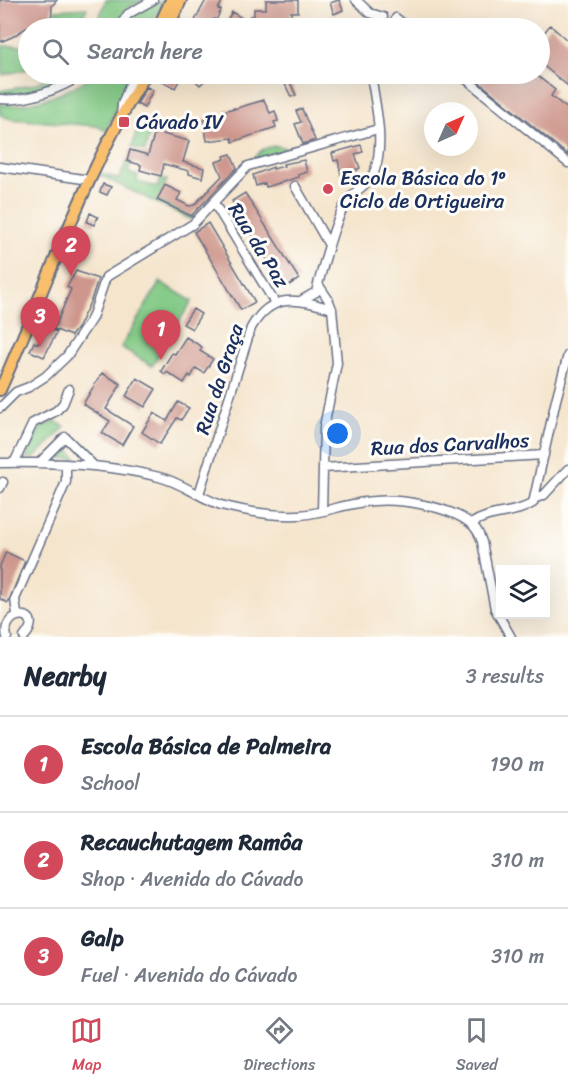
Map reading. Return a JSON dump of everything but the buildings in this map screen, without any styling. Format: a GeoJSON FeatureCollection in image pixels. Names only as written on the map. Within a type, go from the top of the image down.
{"type":"FeatureCollection","features":[{"type":"Feature","properties":{"kind":"main road"},"geometry":{"type":"LineString","coordinates":[[163,18],[171,0]]}},
{"type":"Feature","properties":{"kind":"main road"},"geometry":{"type":"LineString","coordinates":[[173,18],[181,0]]}},
{"type":"Feature","properties":{"kind":"main road"},"geometry":{"type":"LineString","coordinates":[[128,102],[133,84]]}},
{"type":"Feature","properties":{"kind":"main road"},"geometry":{"type":"LineString","coordinates":[[0,390],[90,180],[128,102],[140,84]]}},
{"type":"Feature","properties":{"kind":"street"},"geometry":{"type":"LineString","coordinates":[[356,0],[370,13],[382,18]]}},
{"type":"Feature","properties":{"kind":"street"},"geometry":{"type":"LineString","coordinates":[[126,18],[128,14],[150,1]]}},
{"type":"Feature","properties":{"kind":"street"},"geometry":{"type":"LineString","coordinates":[[0,99],[34,97],[68,84]]}},
{"type":"Feature","properties":{"kind":"street"},"geometry":{"type":"LineString","coordinates":[[121,116],[122,104],[131,84]]}},
{"type":"Feature","properties":{"kind":"street"},"geometry":{"type":"LineString","coordinates":[[302,300],[316,292],[329,245],[348,199],[369,180],[375,171],[378,129],[372,84]]}},
{"type":"Feature","properties":{"kind":"street"},"geometry":{"type":"LineString","coordinates":[[472,84],[568,163]]}},
{"type":"Feature","properties":{"kind":"street"},"geometry":{"type":"LineString","coordinates":[[0,408],[16,392],[46,376],[67,356],[92,318],[106,277],[193,224],[248,166],[378,129]]}},
{"type":"Feature","properties":{"kind":"street"},"geometry":{"type":"LineString","coordinates":[[0,167],[90,180]]}},
{"type":"Feature","properties":{"kind":"street"},"geometry":{"type":"LineString","coordinates":[[295,186],[329,245]]}},
{"type":"Feature","properties":{"kind":"street","name":"Rua da Paz"},"geometry":{"type":"LineString","coordinates":[[214,203],[275,303]]}},
{"type":"Feature","properties":{"kind":"street"},"geometry":{"type":"LineString","coordinates":[[318,284],[332,309],[337,363],[324,427],[322,511]]}},
{"type":"Feature","properties":{"kind":"street"},"geometry":{"type":"LineString","coordinates":[[275,303],[285,300],[302,300],[332,309]]}},
{"type":"Feature","properties":{"kind":"street","name":"Rua da Graça"},"geometry":{"type":"LineString","coordinates":[[199,494],[252,328],[264,311],[275,303]]}},
{"type":"Feature","properties":{"kind":"street"},"geometry":{"type":"LineString","coordinates":[[471,524],[490,514],[527,507],[536,498],[556,399],[568,355]]}},
{"type":"Feature","properties":{"kind":"street"},"geometry":{"type":"LineString","coordinates":[[14,463],[33,423],[56,411],[63,404],[69,389]]}},
{"type":"Feature","properties":{"kind":"street"},"geometry":{"type":"LineString","coordinates":[[39,463],[64,436],[93,465]]}},
{"type":"Feature","properties":{"kind":"street","name":"Rua dos Carvalhos"},"geometry":{"type":"LineString","coordinates":[[323,468],[544,455]]}},
{"type":"Feature","properties":{"kind":"street"},"geometry":{"type":"LineString","coordinates":[[0,463],[93,465],[160,477],[220,504],[266,513],[299,515],[372,501],[398,501],[426,506],[455,515],[471,524],[478,533],[482,542],[495,609],[510,637]]}},
{"type":"Feature","properties":{"kind":"street"},"geometry":{"type":"LineString","coordinates":[[17,614],[15,599],[66,482],[66,464]]}},
{"type":"Feature","properties":{"kind":"street"},"geometry":{"type":"LineString","coordinates":[[536,498],[544,495],[568,469]]}},
{"type":"Feature","properties":{"kind":"street"},"geometry":{"type":"LineString","coordinates":[[6,637],[2,620],[17,614],[24,617],[28,623],[29,629],[24,637]]}},
{"type":"Feature","properties":{"kind":"green space"},"geometry":{"type":"Polygon","coordinates":[[[106,0],[144,0],[127,8],[121,18],[99,18],[106,0]]]}},
{"type":"Feature","properties":{"kind":"green space"},"geometry":{"type":"Polygon","coordinates":[[[164,0],[154,18],[128,18],[139,10],[164,0]]]}},
{"type":"Feature","properties":{"kind":"green space"},"geometry":{"type":"Polygon","coordinates":[[[87,8],[82,18],[55,18],[55,10],[87,8]]]}},
{"type":"Feature","properties":{"kind":"green space"},"geometry":{"type":"Polygon","coordinates":[[[2,46],[18,46],[18,71],[3,75],[2,46]]]}},
{"type":"Feature","properties":{"kind":"green space"},"geometry":{"type":"Polygon","coordinates":[[[35,84],[56,84],[21,94],[0,95],[0,91],[35,84]]]}},
{"type":"Feature","properties":{"kind":"green space"},"geometry":{"type":"Polygon","coordinates":[[[78,84],[127,84],[106,131],[97,126],[11,119],[0,115],[0,104],[23,104],[49,98],[78,84]]]}},
{"type":"Feature","properties":{"kind":"green space"},"geometry":{"type":"Polygon","coordinates":[[[137,130],[149,130],[145,151],[132,147],[137,130]]]}},
{"type":"Feature","properties":{"kind":"green space"},"geometry":{"type":"Polygon","coordinates":[[[277,146],[291,149],[254,161],[263,150],[277,146]]]}},
{"type":"Feature","properties":{"kind":"green space"},"geometry":{"type":"Polygon","coordinates":[[[127,161],[131,162],[128,173],[138,176],[137,182],[158,187],[160,179],[167,180],[158,200],[194,218],[192,220],[99,175],[100,173],[119,179],[127,161]]]}},
{"type":"Feature","properties":{"kind":"green space"},"geometry":{"type":"Polygon","coordinates":[[[160,282],[192,301],[152,366],[121,347],[160,282]]]}},
{"type":"Feature","properties":{"kind":"green space"},"geometry":{"type":"Polygon","coordinates":[[[55,421],[65,427],[34,458],[26,458],[40,428],[55,421]]]}},
{"type":"Feature","properties":{"kind":"green space"},"geometry":{"type":"Polygon","coordinates":[[[62,446],[65,446],[77,459],[53,458],[62,446]]]}},
{"type":"Feature","properties":{"kind":"place","name":"Cávado IV"},"geometry":{"type":"Point","coordinates":[124,122]}},
{"type":"Feature","properties":{"kind":"place","name":"Escola Básica do 1º Ciclo de Ortigueira"},"geometry":{"type":"Point","coordinates":[328,189]}},
{"type":"Feature","properties":{"kind":"place","name":"Recauchutagem Ramôa"},"geometry":{"type":"Point","coordinates":[71,276]}},
{"type":"Feature","properties":{"kind":"place","name":"Galp"},"geometry":{"type":"Point","coordinates":[40,347]}},
{"type":"Feature","properties":{"kind":"place","name":"Escola Básica de Palmeira"},"geometry":{"type":"Point","coordinates":[161,360]}}]}
